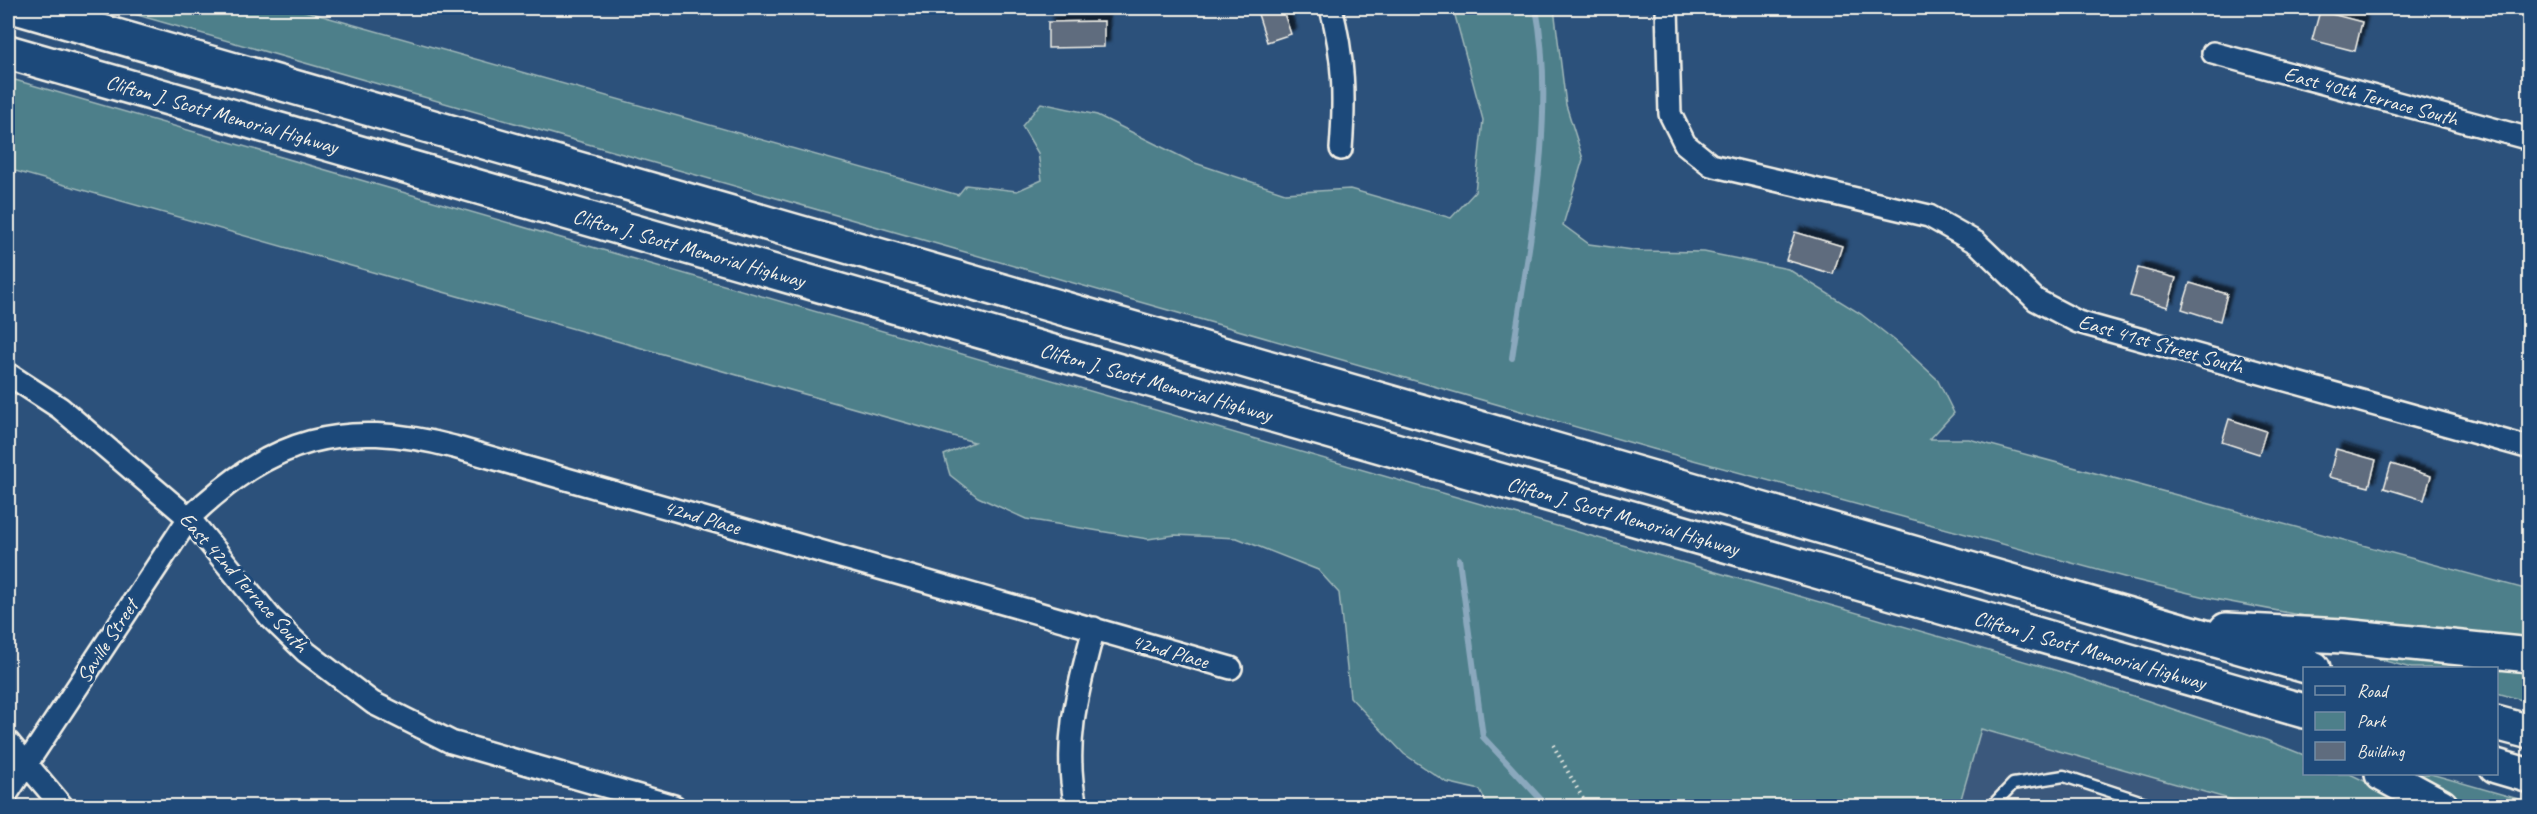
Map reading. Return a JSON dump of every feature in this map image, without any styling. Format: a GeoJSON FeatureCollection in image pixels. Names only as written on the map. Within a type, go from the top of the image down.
{"type":"FeatureCollection","features":[{"type":"Feature","properties":{"kind":"highway"},"geometry":{"type":"LineString","coordinates":[[19,8],[2306,667]]}},
{"type":"Feature","properties":{"kind":"highway","name":"Clifton J. Scott Memorial Highway"},"geometry":{"type":"LineString","coordinates":[[8,52],[2303,711]]}},
{"type":"Feature","properties":{"kind":"highway"},"geometry":{"type":"LineString","coordinates":[[2170,627],[2343,636],[2529,655]]}},
{"type":"Feature","properties":{"kind":"highway"},"geometry":{"type":"LineString","coordinates":[[2253,696],[2303,726]]}},
{"type":"Feature","properties":{"kind":"highway"},"geometry":{"type":"LineString","coordinates":[[2498,724],[2529,732]]}},
{"type":"Feature","properties":{"kind":"highway"},"geometry":{"type":"LineString","coordinates":[[2498,767],[2529,776]]}},
{"type":"Feature","properties":{"kind":"highway"},"geometry":{"type":"LineString","coordinates":[[2384,775],[2441,807]]}},
{"type":"Feature","properties":{"kind":"street"},"geometry":{"type":"LineString","coordinates":[[1331,8],[1343,64],[1344,109],[1341,148]]}},
{"type":"Feature","properties":{"kind":"street","name":"East 41st Street South"},"geometry":{"type":"LineString","coordinates":[[1667,8],[1670,114],[1685,144],[1711,165],[1929,216],[1977,243],[2037,300],[2078,322],[2529,448]]}},
{"type":"Feature","properties":{"kind":"street","name":"East 40th Terrace South"},"geometry":{"type":"LineString","coordinates":[[2213,53],[2529,139]]}},
{"type":"Feature","properties":{"kind":"street","name":"East 42nd Terrace South"},"geometry":{"type":"LineString","coordinates":[[8,374],[60,408],[189,518],[277,624],[306,652],[373,703],[451,742],[674,807]]}},
{"type":"Feature","properties":{"kind":"street","name":"42nd Place"},"geometry":{"type":"LineString","coordinates":[[189,518],[219,488],[252,465],[278,452],[312,441],[351,434],[418,438],[1231,668]]}},
{"type":"Feature","properties":{"kind":"street","name":"Saville Street"},"geometry":{"type":"LineString","coordinates":[[8,792],[189,518]]}},
{"type":"Feature","properties":{"kind":"street"},"geometry":{"type":"LineString","coordinates":[[1076,807],[1072,790],[1070,732],[1094,628]]}},
{"type":"Feature","properties":{"kind":"street"},"geometry":{"type":"LineString","coordinates":[[8,742],[62,807]]}},
{"type":"Feature","properties":{"kind":"lane"},"geometry":{"type":"LineString","coordinates":[[1992,807],[2013,784],[2064,776],[2156,807]]}},
{"type":"Feature","properties":{"kind":"path"},"geometry":{"type":"LineString","coordinates":[[1553,745],[1587,807]]}},
{"type":"Feature","properties":{"kind":"shaded area"},"geometry":{"type":"Polygon","coordinates":[[[1981,729],[2254,806],[1959,806],[1981,729]]]}},
{"type":"Feature","properties":{"kind":"green space"},"geometry":{"type":"Polygon","coordinates":[[[113,8],[294,8],[958,195],[966,185],[1017,191],[1042,180],[1038,153],[1022,126],[1041,103],[1097,115],[1192,162],[1285,193],[1350,189],[1451,218],[1475,192],[1483,120],[1453,8],[1554,8],[1566,105],[1583,159],[1563,225],[1589,244],[1640,251],[1704,252],[1788,269],[1861,314],[1898,343],[1937,379],[1954,413],[1930,439],[1969,439],[2529,590],[2529,639],[2403,628],[2305,616],[2214,599],[2131,579],[1653,449],[113,8]]]}},
{"type":"Feature","properties":{"kind":"green space"},"geometry":{"type":"Polygon","coordinates":[[[8,78],[2058,671],[2266,740],[2303,755],[2303,775],[2352,775],[2416,806],[2254,806],[1981,729],[1959,806],[1488,806],[1480,790],[1446,782],[1404,754],[1350,697],[1339,593],[1318,570],[1237,538],[1175,535],[1148,539],[1026,519],[978,497],[950,475],[944,455],[974,442],[8,169],[8,78]]]}},
{"type":"Feature","properties":{"kind":"green space"},"geometry":{"type":"Polygon","coordinates":[[[2362,652],[2529,667],[2529,702],[2498,693],[2498,667],[2407,667],[2363,655],[2362,652]]]}},
{"type":"Feature","properties":{"kind":"green space"},"geometry":{"type":"Polygon","coordinates":[[[2409,775],[2434,775],[2529,802],[2529,806],[2472,806],[2409,775]]]}},
{"type":"Feature","properties":{"kind":"building"},"geometry":{"type":"Polygon","coordinates":[[[1256,8],[1282,8],[1291,34],[1267,42],[1256,8]]]}},
{"type":"Feature","properties":{"kind":"building"},"geometry":{"type":"Polygon","coordinates":[[[2320,11],[2362,22],[2355,51],[2312,40],[2320,11]]]}},
{"type":"Feature","properties":{"kind":"building"},"geometry":{"type":"Polygon","coordinates":[[[1104,21],[1104,47],[1048,48],[1048,22],[1104,21]]]}},
{"type":"Feature","properties":{"kind":"building"},"geometry":{"type":"Polygon","coordinates":[[[1795,232],[1842,246],[1833,274],[1786,260],[1795,232]]]}},
{"type":"Feature","properties":{"kind":"building"},"geometry":{"type":"Polygon","coordinates":[[[2138,268],[2176,278],[2168,307],[2130,296],[2138,268]]]}},
{"type":"Feature","properties":{"kind":"building"},"geometry":{"type":"Polygon","coordinates":[[[2190,283],[2227,294],[2220,321],[2182,309],[2190,283]]]}},
{"type":"Feature","properties":{"kind":"building"},"geometry":{"type":"Polygon","coordinates":[[[2229,419],[2266,431],[2259,454],[2222,442],[2229,419]]]}},
{"type":"Feature","properties":{"kind":"building"},"geometry":{"type":"Polygon","coordinates":[[[2336,449],[2376,460],[2369,487],[2329,477],[2336,449]]]}},
{"type":"Feature","properties":{"kind":"building"},"geometry":{"type":"Polygon","coordinates":[[[2391,464],[2431,476],[2424,500],[2384,488],[2391,464]]]}},
{"type":"Feature","properties":{"kind":"waterway"},"geometry":{"type":"LineString","coordinates":[[1512,358],[1532,228],[1542,138],[1542,50],[1536,8]]}},
{"type":"Feature","properties":{"kind":"waterway"},"geometry":{"type":"LineString","coordinates":[[1459,559],[1483,737],[1547,806]]}}]}
